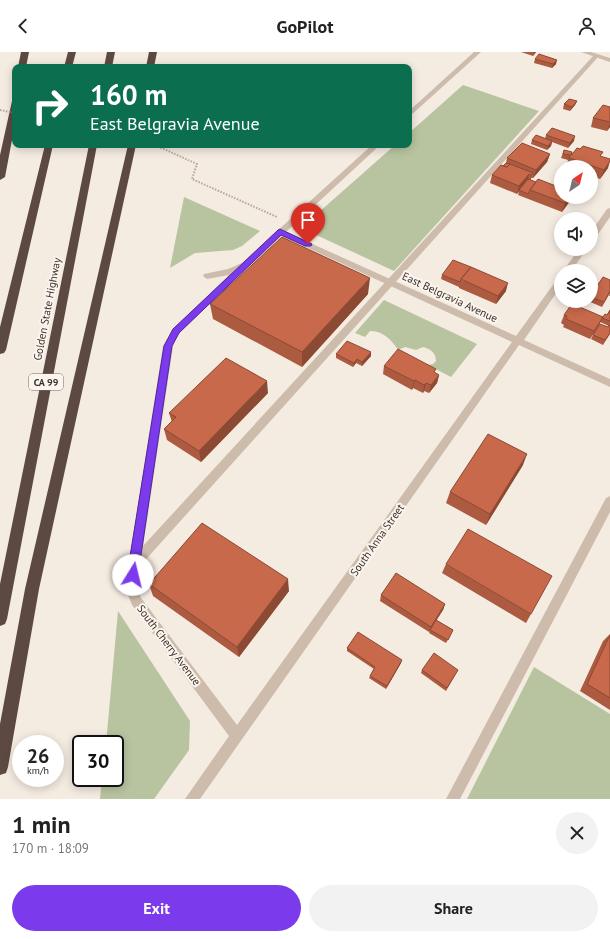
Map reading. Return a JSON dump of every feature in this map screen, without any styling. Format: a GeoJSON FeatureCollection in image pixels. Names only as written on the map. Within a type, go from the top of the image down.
{"type":"FeatureCollection","features":[{"type":"Feature","properties":{"kind":"highway"},"geometry":{"type":"LineString","coordinates":[[23,64],[25,52]]}},
{"type":"Feature","properties":{"kind":"highway"},"geometry":{"type":"LineString","coordinates":[[69,64],[72,52]]}},
{"type":"Feature","properties":{"kind":"highway"},"geometry":{"type":"LineString","coordinates":[[109,64],[111,52]]}},
{"type":"Feature","properties":{"kind":"highway"},"geometry":{"type":"LineString","coordinates":[[151,64],[153,52]]}},
{"type":"Feature","properties":{"kind":"highway"},"geometry":{"type":"LineString","coordinates":[[0,177],[12,118]]}},
{"type":"Feature","properties":{"kind":"highway"},"geometry":{"type":"LineString","coordinates":[[0,350],[48,148]]}},
{"type":"Feature","properties":{"kind":"highway","name":"Golden State Highway"},"geometry":{"type":"LineString","coordinates":[[0,619],[92,148]]}},
{"type":"Feature","properties":{"kind":"highway"},"geometry":{"type":"LineString","coordinates":[[0,767],[32,589],[131,148]]}},
{"type":"Feature","properties":{"kind":"street"},"geometry":{"type":"LineString","coordinates":[[412,112],[478,52]]}},
{"type":"Feature","properties":{"kind":"street"},"geometry":{"type":"LineString","coordinates":[[584,52],[610,60]]}},
{"type":"Feature","properties":{"kind":"street"},"geometry":{"type":"LineString","coordinates":[[135,563],[596,56]]}},
{"type":"Feature","properties":{"kind":"street","name":"South Cherry Avenue"},"geometry":{"type":"LineString","coordinates":[[237,736],[136,601],[131,587],[168,346],[176,331],[280,232],[373,148]]}},
{"type":"Feature","properties":{"kind":"street"},"geometry":{"type":"LineString","coordinates":[[598,228],[610,211]]}},
{"type":"Feature","properties":{"kind":"street","name":"East Belgravia Avenue"},"geometry":{"type":"LineString","coordinates":[[280,232],[610,383]]}},
{"type":"Feature","properties":{"kind":"street","name":"South Cherry Avenue"},"geometry":{"type":"LineString","coordinates":[[207,276],[230,272],[245,265]]}},
{"type":"Feature","properties":{"kind":"street","name":"South Anna Street"},"geometry":{"type":"LineString","coordinates":[[192,799],[554,290]]}},
{"type":"Feature","properties":{"kind":"street"},"geometry":{"type":"LineString","coordinates":[[453,799],[610,501]]}},
{"type":"Feature","properties":{"kind":"path"},"geometry":{"type":"LineString","coordinates":[[0,110],[12,112]]}},
{"type":"Feature","properties":{"kind":"path"},"geometry":{"type":"LineString","coordinates":[[162,148],[197,164],[192,179],[290,223]]}},
{"type":"Feature","properties":{"kind":"green space"},"geometry":{"type":"Polygon","coordinates":[[[463,85],[539,111],[394,271],[312,233],[307,226],[310,220],[392,148],[412,148],[412,130],[463,85]]]}},
{"type":"Feature","properties":{"kind":"green space"},"geometry":{"type":"Polygon","coordinates":[[[184,197],[260,231],[242,246],[233,250],[195,253],[170,268],[184,197]]]}},
{"type":"Feature","properties":{"kind":"green space"},"geometry":{"type":"Polygon","coordinates":[[[384,300],[477,344],[451,377],[428,365],[433,364],[436,361],[436,358],[434,353],[428,349],[423,347],[416,350],[405,347],[398,350],[390,340],[379,332],[370,331],[365,337],[355,333],[384,300]]]}},
{"type":"Feature","properties":{"kind":"green space"},"geometry":{"type":"Polygon","coordinates":[[[118,611],[190,721],[189,750],[154,799],[100,799],[101,787],[124,787],[124,735],[107,735],[118,611]]]}},
{"type":"Feature","properties":{"kind":"green space"},"geometry":{"type":"Polygon","coordinates":[[[534,667],[610,714],[610,799],[467,799],[534,667]]]}},
{"type":"Feature","properties":{"kind":"building"},"geometry":{"type":"Polygon","coordinates":[[[539,54],[557,60],[553,64],[535,59],[539,54]]]}},
{"type":"Feature","properties":{"kind":"building"},"geometry":{"type":"Polygon","coordinates":[[[569,99],[577,101],[572,107],[564,104],[569,99]]]}},
{"type":"Feature","properties":{"kind":"building"},"geometry":{"type":"Polygon","coordinates":[[[603,105],[610,107],[610,122],[593,118],[603,105]]]}},
{"type":"Feature","properties":{"kind":"building"},"geometry":{"type":"Polygon","coordinates":[[[552,128],[575,136],[570,143],[546,135],[552,128]]]}},
{"type":"Feature","properties":{"kind":"building"},"geometry":{"type":"Polygon","coordinates":[[[536,135],[552,141],[548,146],[532,140],[536,135]]]}},
{"type":"Feature","properties":{"kind":"building"},"geometry":{"type":"Polygon","coordinates":[[[522,143],[550,154],[536,170],[507,158],[522,143]]]}},
{"type":"Feature","properties":{"kind":"building"},"geometry":{"type":"Polygon","coordinates":[[[583,146],[603,152],[600,156],[610,159],[610,161],[604,170],[598,168],[598,160],[575,160],[569,158],[577,148],[580,149],[583,146]]]}},
{"type":"Feature","properties":{"kind":"building"},"geometry":{"type":"Polygon","coordinates":[[[564,150],[572,152],[571,155],[563,154],[564,150]]]}},
{"type":"Feature","properties":{"kind":"building"},"geometry":{"type":"Polygon","coordinates":[[[506,163],[510,164],[507,167],[503,166],[506,163]]]}},
{"type":"Feature","properties":{"kind":"building"},"geometry":{"type":"Polygon","coordinates":[[[510,164],[533,173],[531,175],[529,174],[519,186],[492,175],[501,165],[507,167],[510,164]]]}},
{"type":"Feature","properties":{"kind":"building"},"geometry":{"type":"Polygon","coordinates":[[[528,179],[536,182],[528,194],[519,190],[528,179]]]}},
{"type":"Feature","properties":{"kind":"building"},"geometry":{"type":"Polygon","coordinates":[[[538,179],[554,185],[554,199],[530,190],[538,179]]]}},
{"type":"Feature","properties":{"kind":"building"},"geometry":{"type":"Polygon","coordinates":[[[282,237],[370,278],[302,352],[210,304],[282,237]]]}},
{"type":"Feature","properties":{"kind":"building"},"geometry":{"type":"Polygon","coordinates":[[[453,260],[471,267],[460,282],[442,275],[453,260]]]}},
{"type":"Feature","properties":{"kind":"building"},"geometry":{"type":"Polygon","coordinates":[[[471,267],[508,283],[498,296],[461,279],[471,267]]]}},
{"type":"Feature","properties":{"kind":"building"},"geometry":{"type":"Polygon","coordinates":[[[603,277],[610,280],[610,291],[604,302],[598,300],[598,284],[603,277]]]}},
{"type":"Feature","properties":{"kind":"building"},"geometry":{"type":"Polygon","coordinates":[[[569,308],[582,308],[603,317],[594,331],[566,319],[567,316],[564,315],[569,308]]]}},
{"type":"Feature","properties":{"kind":"building"},"geometry":{"type":"Polygon","coordinates":[[[610,310],[610,321],[602,318],[605,314],[607,315],[610,310]]]}},
{"type":"Feature","properties":{"kind":"building"},"geometry":{"type":"Polygon","coordinates":[[[600,324],[608,327],[609,325],[610,326],[610,333],[605,340],[593,335],[600,324]]]}},
{"type":"Feature","properties":{"kind":"building"},"geometry":{"type":"Polygon","coordinates":[[[347,341],[371,352],[362,362],[357,359],[354,363],[336,354],[347,341]]]}},
{"type":"Feature","properties":{"kind":"building"},"geometry":{"type":"Polygon","coordinates":[[[398,349],[436,369],[434,372],[439,375],[431,385],[426,383],[424,385],[415,380],[414,381],[384,366],[398,349]]]}},
{"type":"Feature","properties":{"kind":"building"},"geometry":{"type":"Polygon","coordinates":[[[226,358],[267,381],[199,451],[164,429],[176,417],[169,413],[226,358]]]}},
{"type":"Feature","properties":{"kind":"building"},"geometry":{"type":"Polygon","coordinates":[[[488,434],[527,454],[490,514],[450,492],[488,434]]]}},
{"type":"Feature","properties":{"kind":"building"},"geometry":{"type":"Polygon","coordinates":[[[202,523],[288,579],[237,647],[149,584],[202,523]]]}},
{"type":"Feature","properties":{"kind":"building"},"geometry":{"type":"Polygon","coordinates":[[[468,529],[552,576],[531,614],[446,564],[468,529]]]}},
{"type":"Feature","properties":{"kind":"building"},"geometry":{"type":"Polygon","coordinates":[[[396,573],[445,604],[431,627],[381,595],[396,573]]]}},
{"type":"Feature","properties":{"kind":"building"},"geometry":{"type":"Polygon","coordinates":[[[436,620],[453,630],[448,640],[430,630],[436,620]]]}},
{"type":"Feature","properties":{"kind":"building"},"geometry":{"type":"Polygon","coordinates":[[[358,632],[402,660],[387,686],[370,676],[375,667],[347,648],[358,632]]]}},
{"type":"Feature","properties":{"kind":"building"},"geometry":{"type":"Polygon","coordinates":[[[610,635],[610,698],[587,684],[610,635]]]}},
{"type":"Feature","properties":{"kind":"building"},"geometry":{"type":"Polygon","coordinates":[[[434,653],[458,670],[447,688],[422,670],[434,653]]]}},
{"type":"Feature","properties":{"kind":"route"},"geometry":{"type":"LineString","coordinates":[[133,575],[168,346],[176,331],[280,232],[308,244]]}}]}
